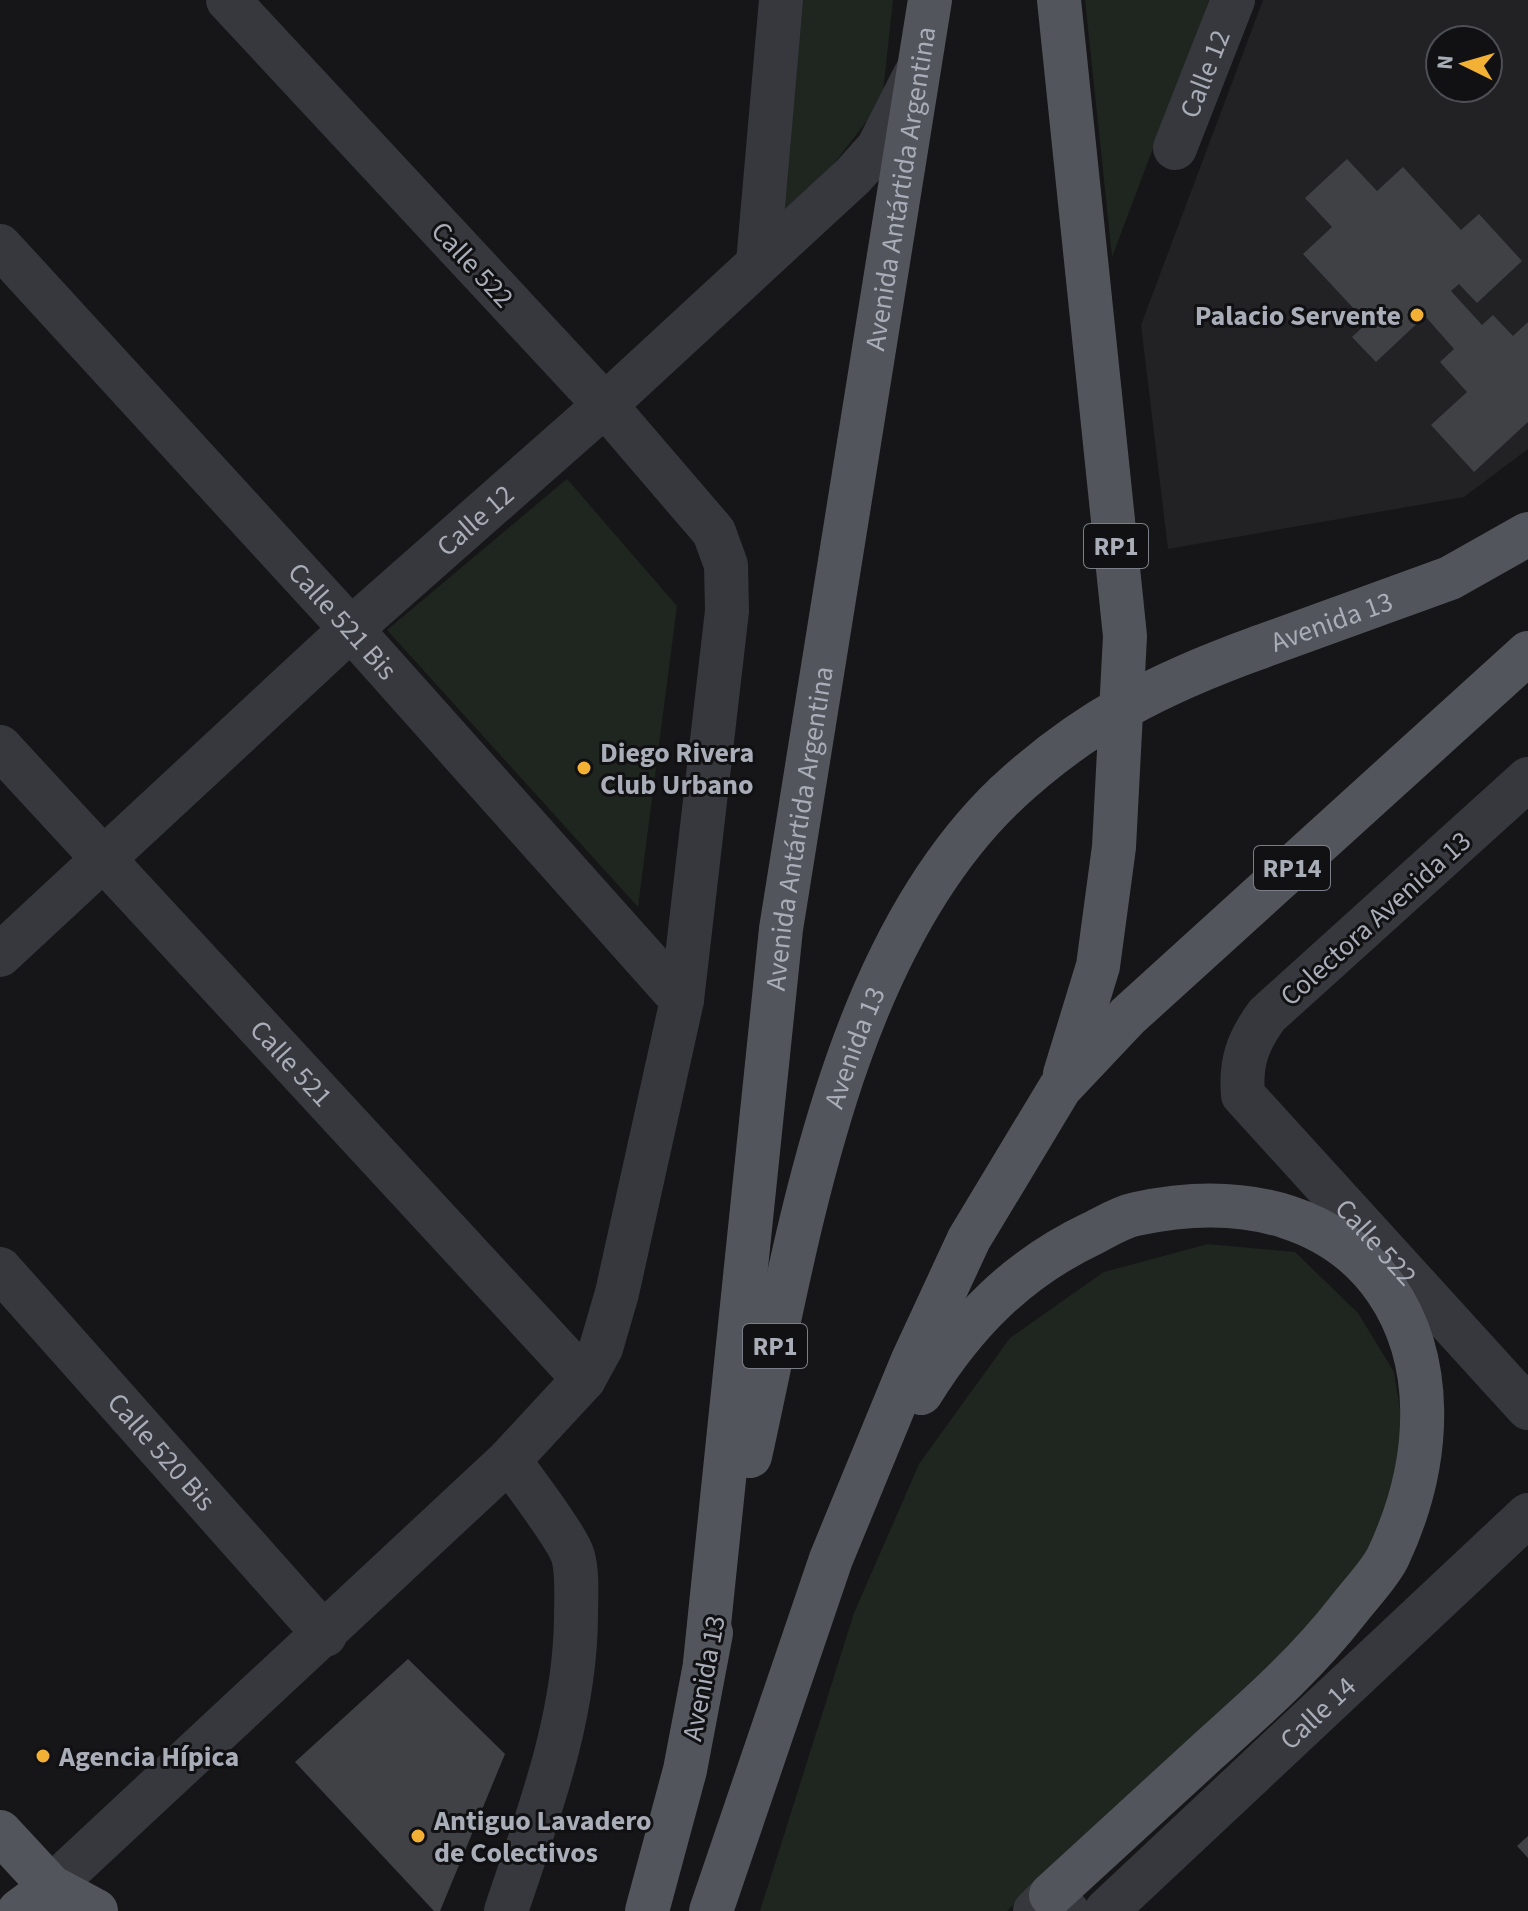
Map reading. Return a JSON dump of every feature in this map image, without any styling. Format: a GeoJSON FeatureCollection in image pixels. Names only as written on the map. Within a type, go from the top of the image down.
{"type":"FeatureCollection","features":[{"type":"Feature","properties":{"kind":"main road","name":"Avenida Antártida Argentina"},"geometry":{"type":"LineString","coordinates":[[705,1663],[781,929],[930,0]]}},
{"type":"Feature","properties":{"kind":"main road","name":"RP1"},"geometry":{"type":"LineString","coordinates":[[711,1911],[805,1632],[876,1446],[969,1239],[1060,1088],[1098,966],[1114,847],[1125,636],[1059,0]]}},
{"type":"Feature","properties":{"kind":"main road","name":"Avenida 13"},"geometry":{"type":"LineString","coordinates":[[647,1911],[685,1770],[705,1663],[811,1184],[852,1049],[903,935],[934,884],[986,813],[1052,751],[1136,697],[1193,671],[1450,578],[1528,534]]}},
{"type":"Feature","properties":{"kind":"main road","name":"RP14"},"geometry":{"type":"LineString","coordinates":[[1060,1088],[1128,1016],[1528,653]]}},
{"type":"Feature","properties":{"kind":"main road"},"geometry":{"type":"LineString","coordinates":[[876,1446],[907,1417],[947,1352],[992,1299],[1046,1258],[1133,1214],[1184,1208],[1245,1207],[1312,1224],[1357,1254],[1374,1271],[1408,1324],[1418,1363],[1424,1428],[1412,1493],[1387,1560],[1310,1658],[1051,1906]]}},
{"type":"Feature","properties":{"kind":"main road"},"geometry":{"type":"LineString","coordinates":[[0,1832],[40,1905],[96,1911]]}},
{"type":"Feature","properties":{"kind":"street","name":"Calle 522"},"geometry":{"type":"LineString","coordinates":[[228,0],[605,405],[714,532],[726,565],[727,611],[682,1000]]}},
{"type":"Feature","properties":{"kind":"street"},"geometry":{"type":"LineString","coordinates":[[758,263],[781,0]]}},
{"type":"Feature","properties":{"kind":"street","name":"Calle 12"},"geometry":{"type":"LineString","coordinates":[[1175,148],[1233,0]]}},
{"type":"Feature","properties":{"kind":"street","name":"Calle 12"},"geometry":{"type":"LineString","coordinates":[[0,955],[351,629],[605,405],[853,176],[878,148],[921,62]]}},
{"type":"Feature","properties":{"kind":"street","name":"Calle 521 Bis"},"geometry":{"type":"LineString","coordinates":[[0,246],[351,629],[682,1000]]}},
{"type":"Feature","properties":{"kind":"street","name":"Calle 521"},"geometry":{"type":"LineString","coordinates":[[0,747],[584,1379]]}},
{"type":"Feature","properties":{"kind":"street","name":"Colectora Avenida 13"},"geometry":{"type":"LineString","coordinates":[[1240,1069],[1250,1037],[1267,1015],[1528,779]]}},
{"type":"Feature","properties":{"kind":"street"},"geometry":{"type":"LineString","coordinates":[[40,1905],[509,1460],[584,1379],[601,1348],[617,1293],[682,1000]]}},
{"type":"Feature","properties":{"kind":"street","name":"Calle 522"},"geometry":{"type":"LineString","coordinates":[[1240,1069],[1243,1095],[1528,1408]]}},
{"type":"Feature","properties":{"kind":"street","name":"Calle 520 Bis"},"geometry":{"type":"LineString","coordinates":[[0,1269],[325,1635]]}},
{"type":"Feature","properties":{"kind":"street"},"geometry":{"type":"LineString","coordinates":[[506,1911],[555,1765],[565,1719],[576,1637],[572,1554],[509,1460]]}},
{"type":"Feature","properties":{"kind":"street","name":"Calle 14"},"geometry":{"type":"LineString","coordinates":[[1106,1911],[1528,1515]]}},
{"type":"Feature","properties":{"kind":"shaded area"},"geometry":{"type":"Polygon","coordinates":[[[784,0],[893,0],[882,101],[758,263],[784,0]]]}},
{"type":"Feature","properties":{"kind":"shaded area"},"geometry":{"type":"Polygon","coordinates":[[[1085,0],[1209,0],[1112,257],[1112,256],[1085,0]]]}},
{"type":"Feature","properties":{"kind":"shaded area"},"geometry":{"type":"Polygon","coordinates":[[[1263,0],[1528,0],[1528,449],[1464,497],[1168,549],[1141,325],[1263,0]]]}},
{"type":"Feature","properties":{"kind":"shaded area","name":"Diego Rivera Club Urbano"},"geometry":{"type":"Polygon","coordinates":[[[567,479],[677,606],[638,907],[387,630],[567,479]]]}},
{"type":"Feature","properties":{"kind":"shaded area"},"geometry":{"type":"Polygon","coordinates":[[[1208,1244],[1295,1252],[1358,1313],[1394,1372],[1404,1434],[1378,1540],[1322,1615],[1007,1911],[760,1911],[854,1613],[919,1464],[1010,1338],[1104,1272],[1208,1244]]]}},
{"type":"Feature","properties":{"kind":"building","name":"Palacio Servente"},"geometry":{"type":"Polygon","coordinates":[[[1347,159],[1377,191],[1403,167],[1461,230],[1479,214],[1522,261],[1477,303],[1459,284],[1451,291],[1482,325],[1493,315],[1513,336],[1528,322],[1528,422],[1474,472],[1431,425],[1467,392],[1440,362],[1454,349],[1425,316],[1376,362],[1352,337],[1367,323],[1303,254],[1332,227],[1305,198],[1347,159]]]}},
{"type":"Feature","properties":{"kind":"building","name":"Antiguo Lavadero de Colectivos"},"geometry":{"type":"Polygon","coordinates":[[[408,1659],[505,1754],[440,1911],[434,1911],[295,1762],[408,1659]]]}},
{"type":"Feature","properties":{"kind":"building"},"geometry":{"type":"Polygon","coordinates":[[[1528,1836],[1528,1858],[1517,1846],[1528,1836]]]}},
{"type":"Feature","properties":{"kind":"place","name":"Palacio Servente"},"geometry":{"type":"Point","coordinates":[1417,315]}},
{"type":"Feature","properties":{"kind":"place","name":"Diego Rivera Club Urbano"},"geometry":{"type":"Point","coordinates":[584,768]}},
{"type":"Feature","properties":{"kind":"place","name":"Agencia Hípica"},"geometry":{"type":"Point","coordinates":[43,1756]}},
{"type":"Feature","properties":{"kind":"place","name":"Antiguo Lavadero de Colectivos"},"geometry":{"type":"Point","coordinates":[418,1836]}}]}
